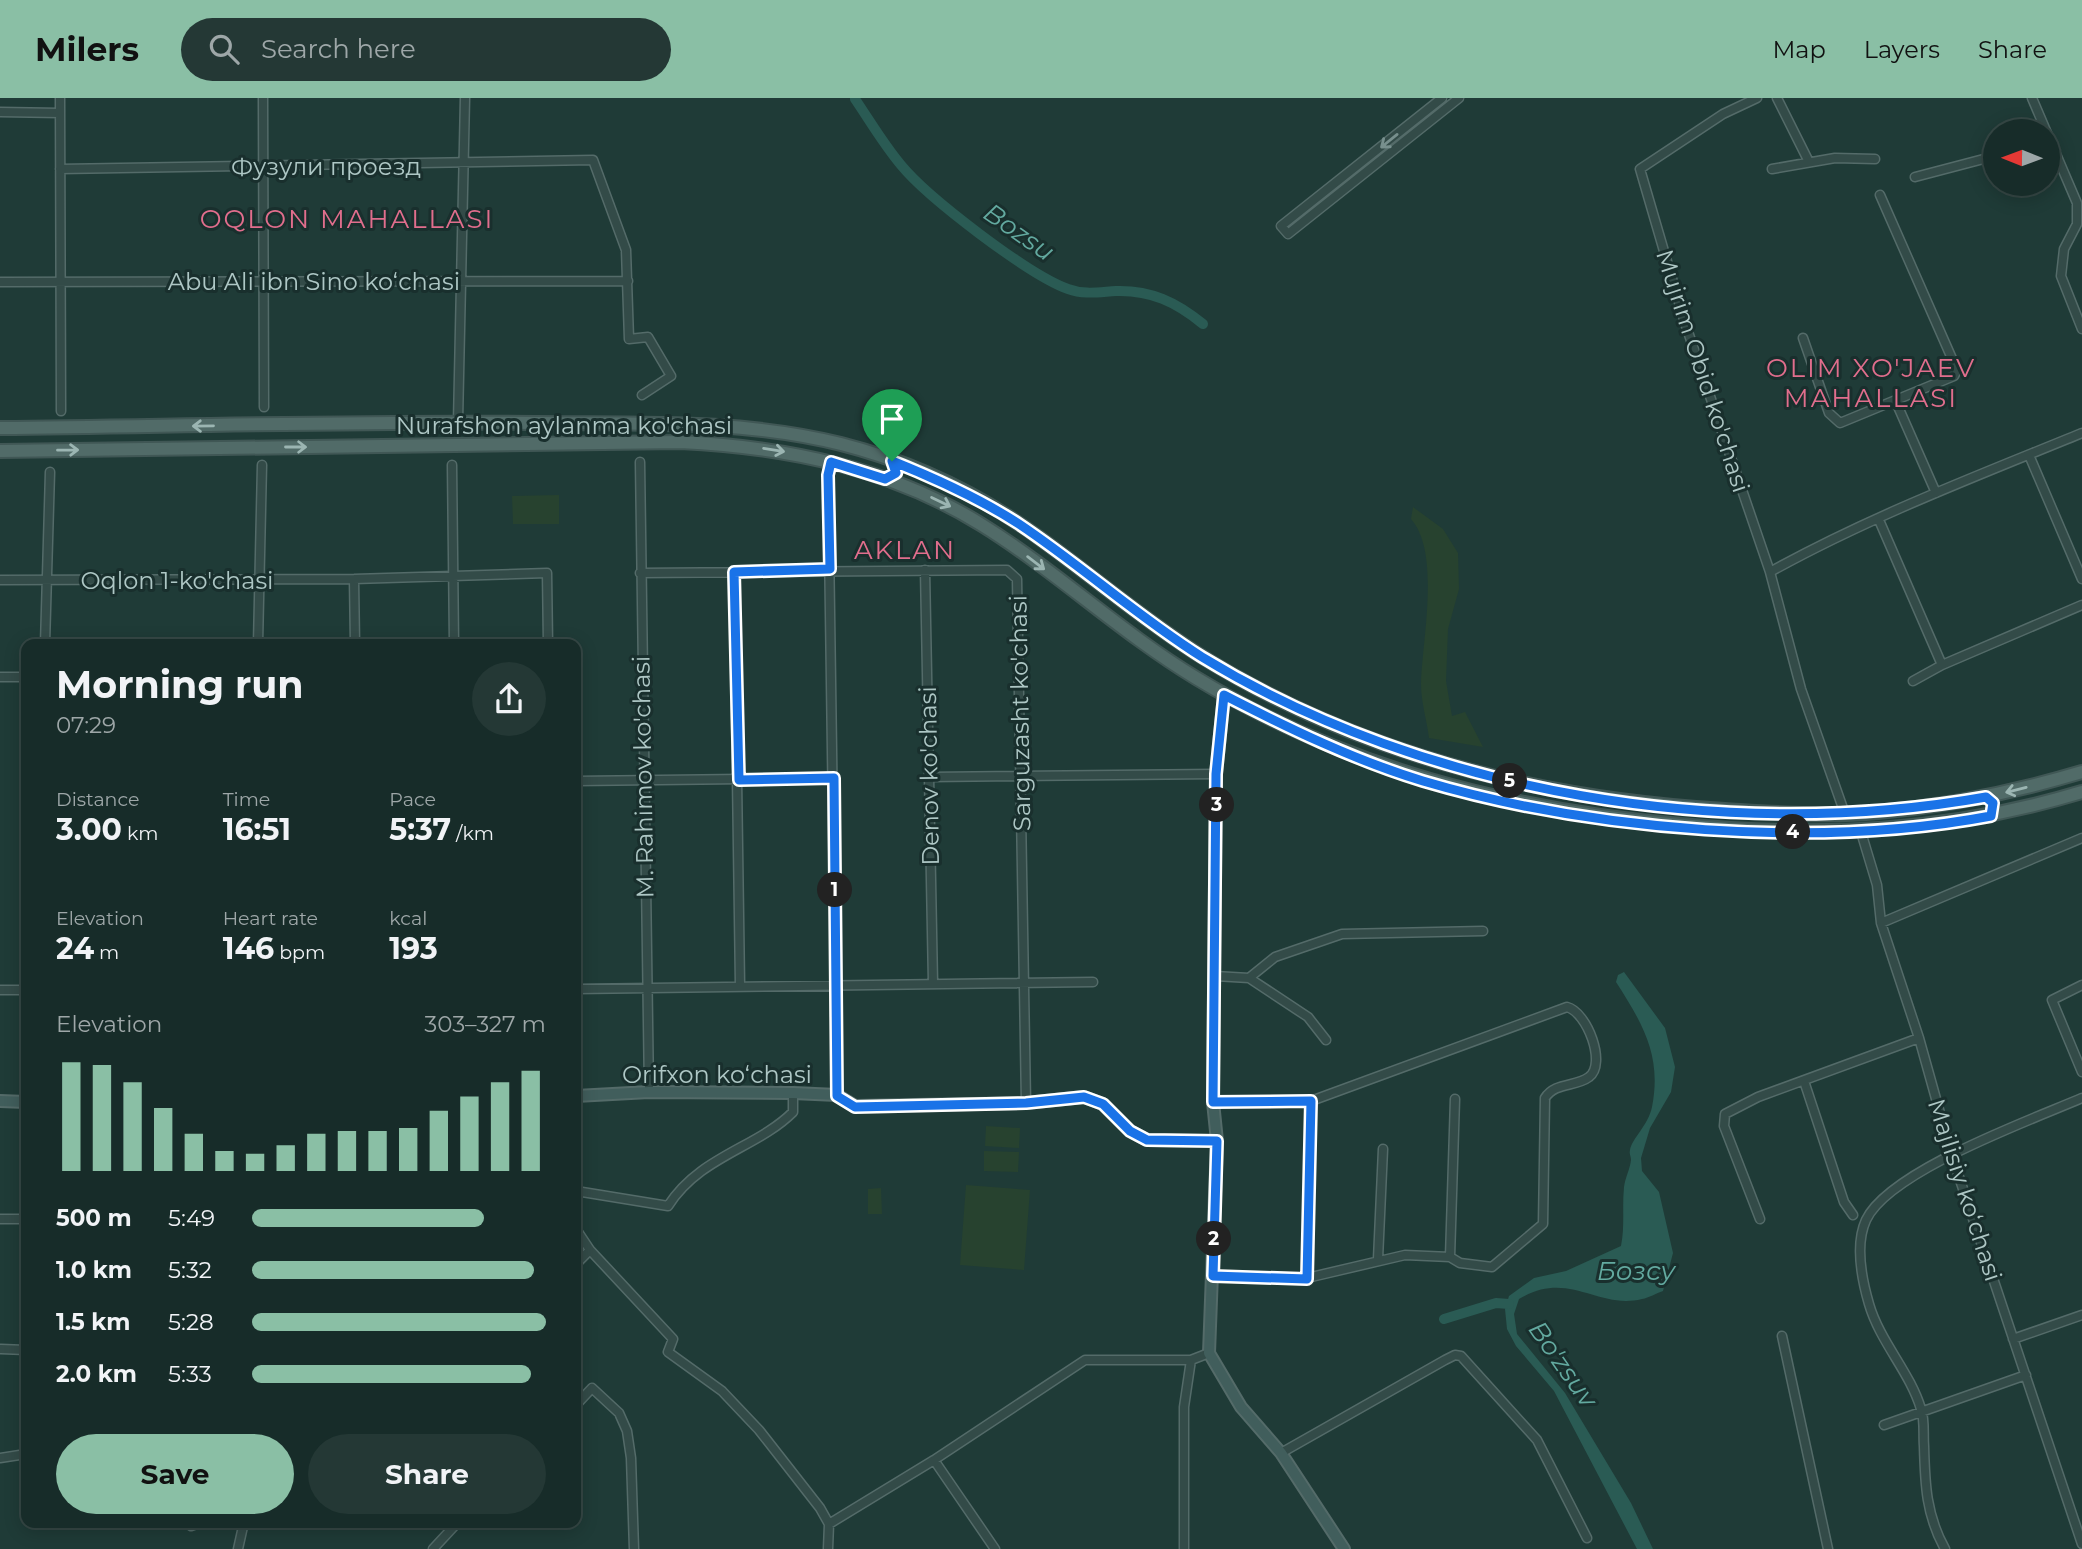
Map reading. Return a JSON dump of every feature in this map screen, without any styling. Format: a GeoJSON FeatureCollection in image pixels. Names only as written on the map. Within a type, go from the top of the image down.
{"type":"FeatureCollection","features":[{"type":"Feature","properties":{"kind":"main road","name":"Nurafshon aylanma ko'chasi"},"geometry":{"type":"LineString","coordinates":[[0,428],[458,422],[743,426],[828,441],[892,461],[958,488],[1040,538],[1143,617],[1226,671],[1338,728],[1429,759],[1553,791],[1648,804],[1764,812],[1845,814],[1986,797],[2082,772]]}},
{"type":"Feature","properties":{"kind":"main road","name":"Nurafshon aylanma ko'chasi"},"geometry":{"type":"LineString","coordinates":[[0,451],[680,443],[766,449],[831,462],[885,479],[937,500],[980,524],[1136,639],[1224,695],[1311,738],[1423,780],[1531,806],[1647,822],[1767,831],[1861,832],[1945,824],[1991,816],[2082,792]]}},
{"type":"Feature","properties":{"kind":"main road"},"geometry":{"type":"LineString","coordinates":[[885,479],[896,473],[892,461]]}},
{"type":"Feature","properties":{"kind":"main road"},"geometry":{"type":"LineString","coordinates":[[980,524],[980,512],[991,507]]}},
{"type":"Feature","properties":{"kind":"main road"},"geometry":{"type":"LineString","coordinates":[[1423,780],[1433,772],[1429,759]]}},
{"type":"Feature","properties":{"kind":"main road"},"geometry":{"type":"LineString","coordinates":[[1986,797],[1994,805],[1991,816]]}},
{"type":"Feature","properties":{"kind":"main road"},"geometry":{"type":"LineString","coordinates":[[1647,822],[1642,813],[1648,804]]}},
{"type":"Feature","properties":{"kind":"street"},"geometry":{"type":"LineString","coordinates":[[60,98],[61,411]]}},
{"type":"Feature","properties":{"kind":"street"},"geometry":{"type":"LineString","coordinates":[[263,98],[264,407]]}},
{"type":"Feature","properties":{"kind":"street"},"geometry":{"type":"LineString","coordinates":[[458,422],[465,98]]}},
{"type":"Feature","properties":{"kind":"street"},"geometry":{"type":"LineString","coordinates":[[1442,98],[1281,226],[1287,234],[1460,98]]}},
{"type":"Feature","properties":{"kind":"street","name":"Mujrim Obid ko'chasi"},"geometry":{"type":"LineString","coordinates":[[1757,98],[1723,114],[1640,169],[1685,323],[1770,572],[1793,664],[1845,814]]}},
{"type":"Feature","properties":{"kind":"street"},"geometry":{"type":"LineString","coordinates":[[1777,98],[1809,162]]}},
{"type":"Feature","properties":{"kind":"street"},"geometry":{"type":"LineString","coordinates":[[2032,98],[2041,119]]}},
{"type":"Feature","properties":{"kind":"street"},"geometry":{"type":"LineString","coordinates":[[0,113],[60,113]]}},
{"type":"Feature","properties":{"kind":"street"},"geometry":{"type":"LineString","coordinates":[[1772,169],[1835,158],[1875,159]]}},
{"type":"Feature","properties":{"kind":"street"},"geometry":{"type":"LineString","coordinates":[[1915,177],[1983,159]]}},
{"type":"Feature","properties":{"kind":"street","name":"Фузули проезд"},"geometry":{"type":"LineString","coordinates":[[60,169],[463,165],[593,160],[626,250],[628,281]]}},
{"type":"Feature","properties":{"kind":"street"},"geometry":{"type":"LineString","coordinates":[[2060,162],[2077,202],[2078,234],[2064,249],[2061,275],[2082,329]]}},
{"type":"Feature","properties":{"kind":"street"},"geometry":{"type":"LineString","coordinates":[[1802,338],[1829,413],[1840,423],[1954,376],[1957,370],[1880,195]]}},
{"type":"Feature","properties":{"kind":"street"},"geometry":{"type":"LineString","coordinates":[[628,281],[629,339],[648,337],[671,376],[642,395]]}},
{"type":"Feature","properties":{"kind":"street","name":"Abu Ali ibn Sino koʻchasi"},"geometry":{"type":"LineString","coordinates":[[0,282],[628,281]]}},
{"type":"Feature","properties":{"kind":"street"},"geometry":{"type":"LineString","coordinates":[[1896,402],[1936,493]]}},
{"type":"Feature","properties":{"kind":"street"},"geometry":{"type":"LineString","coordinates":[[1770,572],[1809,550],[1936,493],[2082,433]]}},
{"type":"Feature","properties":{"kind":"street"},"geometry":{"type":"LineString","coordinates":[[2029,455],[2082,579]]}},
{"type":"Feature","properties":{"kind":"street","name":"M. Rahimov ko'chasi"},"geometry":{"type":"LineString","coordinates":[[640,462],[645,987],[649,1092]]}},
{"type":"Feature","properties":{"kind":"street"},"geometry":{"type":"LineString","coordinates":[[831,462],[828,475],[837,1096]]}},
{"type":"Feature","properties":{"kind":"street"},"geometry":{"type":"LineString","coordinates":[[452,464],[454,639]]}},
{"type":"Feature","properties":{"kind":"street"},"geometry":{"type":"LineString","coordinates":[[258,639],[262,465]]}},
{"type":"Feature","properties":{"kind":"street"},"geometry":{"type":"LineString","coordinates":[[45,639],[50,472]]}},
{"type":"Feature","properties":{"kind":"street"},"geometry":{"type":"LineString","coordinates":[[1879,520],[1942,665]]}},
{"type":"Feature","properties":{"kind":"street","name":"Sarguzasht ko'chasi"},"geometry":{"type":"LineString","coordinates":[[640,573],[830,569],[1007,570],[1017,579],[1026,1103]]}},
{"type":"Feature","properties":{"kind":"street","name":"Denov ko'chasi"},"geometry":{"type":"LineString","coordinates":[[925,570],[933,983]]}},
{"type":"Feature","properties":{"kind":"street"},"geometry":{"type":"LineString","coordinates":[[734,572],[740,985]]}},
{"type":"Feature","properties":{"kind":"street","name":"Oqlon 1-ko'chasi"},"geometry":{"type":"LineString","coordinates":[[0,580],[354,579],[547,573],[548,639]]}},
{"type":"Feature","properties":{"kind":"street"},"geometry":{"type":"LineString","coordinates":[[354,579],[355,639]]}},
{"type":"Feature","properties":{"kind":"street"},"geometry":{"type":"LineString","coordinates":[[1913,681],[1942,665],[2082,605]]}},
{"type":"Feature","properties":{"kind":"street"},"geometry":{"type":"LineString","coordinates":[[0,677],[21,677]]}},
{"type":"Feature","properties":{"kind":"street"},"geometry":{"type":"LineString","coordinates":[[1224,695],[1216,774],[1213,1102],[1217,1141],[1209,1353],[1241,1407],[1281,1453],[1344,1549]]}},
{"type":"Feature","properties":{"kind":"street"},"geometry":{"type":"LineString","coordinates":[[930,777],[1216,774]]}},
{"type":"Feature","properties":{"kind":"street"},"geometry":{"type":"LineString","coordinates":[[581,780],[834,778]]}},
{"type":"Feature","properties":{"kind":"street","name":"Majlisiy koʻchasi"},"geometry":{"type":"LineString","coordinates":[[1861,832],[1877,885],[1881,923],[1919,1038],[1952,1156],[2080,1531],[2082,1544]]}},
{"type":"Feature","properties":{"kind":"street"},"geometry":{"type":"LineString","coordinates":[[1881,923],[2082,838]]}},
{"type":"Feature","properties":{"kind":"street"},"geometry":{"type":"LineString","coordinates":[[1249,978],[1275,957],[1342,934],[1483,931]]}},
{"type":"Feature","properties":{"kind":"street"},"geometry":{"type":"LineString","coordinates":[[1215,976],[1249,978],[1308,1017],[1326,1040]]}},
{"type":"Feature","properties":{"kind":"street"},"geometry":{"type":"LineString","coordinates":[[581,989],[1093,982]]}},
{"type":"Feature","properties":{"kind":"street"},"geometry":{"type":"LineString","coordinates":[[2082,985],[2052,1000],[2082,1072]]}},
{"type":"Feature","properties":{"kind":"street"},"geometry":{"type":"LineString","coordinates":[[0,990],[21,990]]}},
{"type":"Feature","properties":{"kind":"street"},"geometry":{"type":"LineString","coordinates":[[1213,1102],[1311,1101],[1567,1007],[1582,1016],[1597,1055],[1595,1068],[1589,1078],[1556,1088],[1545,1098],[1541,1228],[1492,1267],[1460,1263],[1450,1257],[1405,1255],[1378,1259],[1307,1279],[1213,1276]]}},
{"type":"Feature","properties":{"kind":"street"},"geometry":{"type":"LineString","coordinates":[[1760,1219],[1724,1126],[1725,1114],[1758,1097],[1919,1038]]}},
{"type":"Feature","properties":{"kind":"street"},"geometry":{"type":"LineString","coordinates":[[1804,1081],[1844,1202],[1853,1215]]}},
{"type":"Feature","properties":{"kind":"street","name":"Orifxon koʻchasi"},"geometry":{"type":"LineString","coordinates":[[581,1096],[649,1092],[793,1093],[837,1096],[855,1107],[1026,1103],[1091,1098],[1103,1104],[1130,1131],[1147,1140],[1217,1141]]}},
{"type":"Feature","properties":{"kind":"street"},"geometry":{"type":"LineString","coordinates":[[581,1192],[668,1206],[713,1160],[783,1122],[793,1112],[793,1093]]}},
{"type":"Feature","properties":{"kind":"street"},"geometry":{"type":"LineString","coordinates":[[1945,1549],[1927,1505],[1922,1412],[1870,1307],[1865,1288],[1863,1231],[1876,1205],[1894,1189],[1952,1156],[2082,1098]]}},
{"type":"Feature","properties":{"kind":"street"},"geometry":{"type":"LineString","coordinates":[[1450,1257],[1455,1099]]}},
{"type":"Feature","properties":{"kind":"street"},"geometry":{"type":"LineString","coordinates":[[0,1101],[21,1102]]}},
{"type":"Feature","properties":{"kind":"street"},"geometry":{"type":"LineString","coordinates":[[1307,1279],[1311,1101]]}},
{"type":"Feature","properties":{"kind":"street"},"geometry":{"type":"LineString","coordinates":[[1378,1259],[1383,1149]]}},
{"type":"Feature","properties":{"kind":"street"},"geometry":{"type":"LineString","coordinates":[[0,1219],[21,1219]]}},
{"type":"Feature","properties":{"kind":"street"},"geometry":{"type":"LineString","coordinates":[[581,1236],[590,1250],[673,1339],[668,1352],[722,1391],[759,1430],[820,1508],[829,1524],[828,1549]]}},
{"type":"Feature","properties":{"kind":"street"},"geometry":{"type":"LineString","coordinates":[[581,1259],[590,1250]]}},
{"type":"Feature","properties":{"kind":"street"},"geometry":{"type":"LineString","coordinates":[[2013,1339],[2082,1315]]}},
{"type":"Feature","properties":{"kind":"street"},"geometry":{"type":"LineString","coordinates":[[1782,1336],[1828,1549]]}},
{"type":"Feature","properties":{"kind":"street"},"geometry":{"type":"LineString","coordinates":[[1,1349],[21,1350]]}},
{"type":"Feature","properties":{"kind":"street"},"geometry":{"type":"LineString","coordinates":[[829,1524],[934,1460],[1085,1360],[1191,1360],[1209,1353]]}},
{"type":"Feature","properties":{"kind":"street"},"geometry":{"type":"LineString","coordinates":[[1281,1453],[1445,1360],[1455,1355],[1461,1356],[1537,1440],[1587,1538]]}},
{"type":"Feature","properties":{"kind":"street"},"geometry":{"type":"LineString","coordinates":[[1184,1549],[1184,1407],[1191,1360]]}},
{"type":"Feature","properties":{"kind":"street"},"geometry":{"type":"LineString","coordinates":[[1884,1424],[2026,1375]]}},
{"type":"Feature","properties":{"kind":"street"},"geometry":{"type":"LineString","coordinates":[[581,1400],[592,1388],[619,1413],[627,1430],[631,1458],[634,1549]]}},
{"type":"Feature","properties":{"kind":"street"},"geometry":{"type":"LineString","coordinates":[[0,1458],[21,1455]]}},
{"type":"Feature","properties":{"kind":"street"},"geometry":{"type":"LineString","coordinates":[[934,1460],[995,1549]]}},
{"type":"Feature","properties":{"kind":"street"},"geometry":{"type":"LineString","coordinates":[[238,1549],[243,1528]]}},
{"type":"Feature","properties":{"kind":"street"},"geometry":{"type":"LineString","coordinates":[[433,1549],[452,1528]]}},
{"type":"Feature","properties":{"kind":"shaded area"},"geometry":{"type":"Polygon","coordinates":[[[559,495],[559,524],[513,524],[512,496],[559,495]]]}},
{"type":"Feature","properties":{"kind":"shaded area"},"geometry":{"type":"Polygon","coordinates":[[[1413,507],[1443,529],[1458,553],[1459,589],[1448,629],[1446,681],[1452,716],[1465,712],[1483,747],[1429,738],[1421,684],[1428,575],[1420,534],[1411,519],[1413,507]]]}},
{"type":"Feature","properties":{"kind":"shaded area"},"geometry":{"type":"Polygon","coordinates":[[[986,1126],[1020,1128],[1019,1148],[985,1146],[986,1126]]]}},
{"type":"Feature","properties":{"kind":"shaded area"},"geometry":{"type":"Polygon","coordinates":[[[984,1151],[1019,1152],[1018,1172],[984,1171],[984,1151]]]}},
{"type":"Feature","properties":{"kind":"shaded area"},"geometry":{"type":"Polygon","coordinates":[[[966,1185],[1030,1190],[1024,1270],[960,1265],[966,1185]]]}},
{"type":"Feature","properties":{"kind":"shaded area"},"geometry":{"type":"Polygon","coordinates":[[[881,1188],[882,1214],[868,1214],[868,1189],[881,1188]]]}},
{"type":"Feature","properties":{"kind":"water","name":"Бозсу"},"geometry":{"type":"Polygon","coordinates":[[[1624,972],[1665,1028],[1675,1067],[1671,1092],[1650,1128],[1641,1158],[1642,1171],[1659,1192],[1673,1253],[1663,1291],[1626,1301],[1553,1288],[1519,1299],[1514,1314],[1517,1334],[1565,1393],[1631,1503],[1653,1549],[1637,1549],[1554,1391],[1516,1346],[1507,1329],[1505,1309],[1509,1296],[1534,1278],[1566,1271],[1621,1246],[1624,1187],[1631,1160],[1630,1150],[1650,1114],[1654,1089],[1652,1056],[1648,1041],[1616,982],[1618,975],[1624,972]]]}},
{"type":"Feature","properties":{"kind":"waterway","name":"Bozsu"},"geometry":{"type":"LineString","coordinates":[[855,99],[889,149],[914,179],[955,215],[1029,268],[1074,291],[1129,291],[1152,295],[1183,309],[1203,324]]}},
{"type":"Feature","properties":{"kind":"waterway"},"geometry":{"type":"LineString","coordinates":[[1444,1319],[1496,1303],[1509,1304]]}},
{"type":"Feature","properties":{"kind":"district","name":"OQLON MAHALLASI"},"geometry":{"type":"Point","coordinates":[347,219]}},
{"type":"Feature","properties":{"kind":"district","name":"OLIM XO'JAEV MAHALLASI"},"geometry":{"type":"Point","coordinates":[1871,383]}},
{"type":"Feature","properties":{"kind":"district","name":"AKLAN"},"geometry":{"type":"Point","coordinates":[905,550]}},
{"type":"Feature","properties":{"kind":"route"},"geometry":{"type":"LineString","coordinates":[[892,461],[958,488],[1015,521],[1143,617],[1226,671],[1311,716],[1402,751],[1480,775],[1553,791],[1648,804],[1824,815],[1874,813],[1986,797],[1994,805],[1993,811],[1991,816],[1945,824],[1824,833],[1706,828],[1557,811],[1479,796],[1423,780],[1292,730],[1224,695],[1216,774],[1213,1102],[1311,1101],[1307,1279],[1213,1276],[1217,1141],[1153,1142],[1135,1135],[1097,1100],[1084,1097],[1026,1103],[855,1107],[837,1096],[834,778],[739,780],[734,572],[830,569],[828,475],[831,462],[885,479],[896,473],[896,466],[892,461]]}},
{"type":"Feature","properties":{"kind":"water label","name":"Bo'zsuv"},"geometry":{"type":"Point","coordinates":[1563,1364]}}]}
